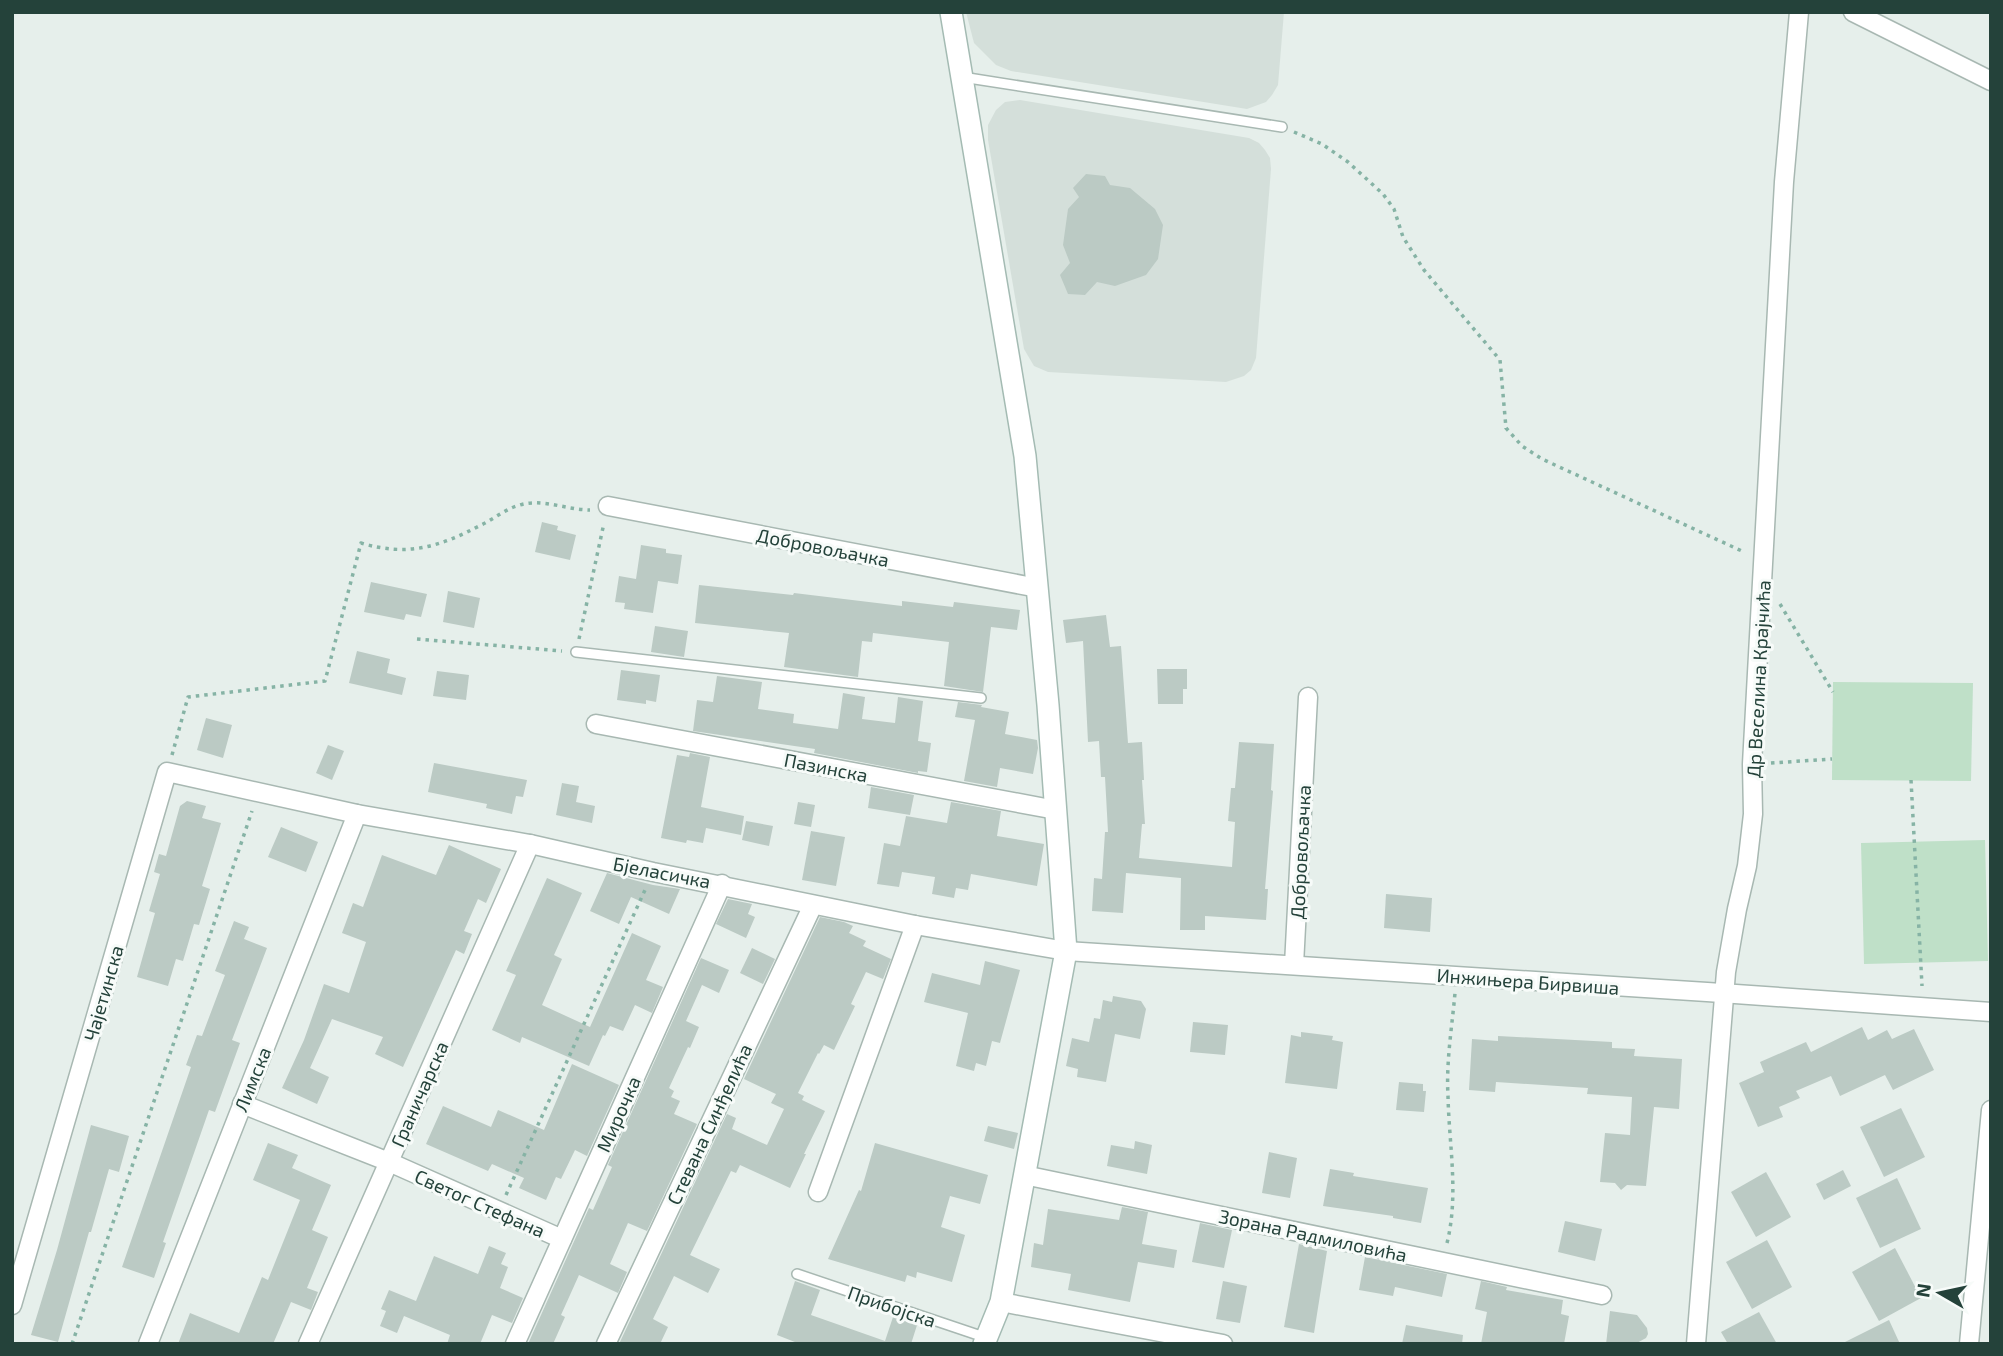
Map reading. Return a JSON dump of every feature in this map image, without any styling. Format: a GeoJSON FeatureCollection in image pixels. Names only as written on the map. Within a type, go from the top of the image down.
{"type":"FeatureCollection","features":[{"type":"Feature","properties":{"kind":"street"},"geometry":{"type":"LineString","coordinates":[[951,12],[1025,456],[1038,587],[1066,951],[1001,1303],[986,1341]]}},
{"type":"Feature","properties":{"kind":"street","name":"Др Веселина Крајчића"},"geometry":{"type":"LineString","coordinates":[[1696,1344],[1726,972],[1748,866],[1754,814],[1752,764],[1762,573],[1784,181],[1799,12]]}},
{"type":"Feature","properties":{"kind":"street"},"geometry":{"type":"LineString","coordinates":[[1853,12],[1991,81]]}},
{"type":"Feature","properties":{"kind":"street","name":"Добровољачка"},"geometry":{"type":"LineString","coordinates":[[608,506],[1038,587]]}},
{"type":"Feature","properties":{"kind":"street","name":"Добровољачка"},"geometry":{"type":"LineString","coordinates":[[1294,965],[1308,697]]}},
{"type":"Feature","properties":{"kind":"street","name":"Пазинска"},"geometry":{"type":"LineString","coordinates":[[596,724],[1056,810]]}},
{"type":"Feature","properties":{"kind":"street"},"geometry":{"type":"LineString","coordinates":[[167,772],[258,792]]}},
{"type":"Feature","properties":{"kind":"street","name":"Чајетинска"},"geometry":{"type":"LineString","coordinates":[[12,1305],[167,772]]}},
{"type":"Feature","properties":{"kind":"street","name":"Бјеласичка"},"geometry":{"type":"LineString","coordinates":[[258,792],[357,814],[530,844],[813,905],[1066,951]]}},
{"type":"Feature","properties":{"kind":"street","name":"Лимска"},"geometry":{"type":"LineString","coordinates":[[148,1344],[357,814]]}},
{"type":"Feature","properties":{"kind":"street","name":"Граничарска"},"geometry":{"type":"LineString","coordinates":[[308,1344],[530,844]]}},
{"type":"Feature","properties":{"kind":"street","name":"Мирочка"},"geometry":{"type":"LineString","coordinates":[[515,1344],[722,884]]}},
{"type":"Feature","properties":{"kind":"street","name":"Стевана Синђелића"},"geometry":{"type":"LineString","coordinates":[[606,1344],[813,905]]}},
{"type":"Feature","properties":{"kind":"street"},"geometry":{"type":"LineString","coordinates":[[818,1192],[915,925]]}},
{"type":"Feature","properties":{"kind":"street","name":"Инжињера Бирвиша"},"geometry":{"type":"LineString","coordinates":[[1066,951],[1991,1012]]}},
{"type":"Feature","properties":{"kind":"street","name":"Светог Стефана"},"geometry":{"type":"LineString","coordinates":[[242,1104],[389,1162],[562,1239]]}},
{"type":"Feature","properties":{"kind":"street"},"geometry":{"type":"LineString","coordinates":[[1969,1344],[1991,1110]]}},
{"type":"Feature","properties":{"kind":"street","name":"Зорана Радмиловића"},"geometry":{"type":"LineString","coordinates":[[1024,1175],[1602,1295]]}},
{"type":"Feature","properties":{"kind":"street"},"geometry":{"type":"LineString","coordinates":[[1001,1303],[1223,1344]]}},
{"type":"Feature","properties":{"kind":"lane"},"geometry":{"type":"LineString","coordinates":[[961,77],[1283,127]]}},
{"type":"Feature","properties":{"kind":"lane"},"geometry":{"type":"LineString","coordinates":[[576,652],[981,698]]}},
{"type":"Feature","properties":{"kind":"lane","name":"Прибојска"},"geometry":{"type":"LineString","coordinates":[[797,1274],[986,1341]]}},
{"type":"Feature","properties":{"kind":"path"},"geometry":{"type":"LineString","coordinates":[[1283,127],[1322,144],[1348,162],[1383,194],[1394,209],[1403,237],[1424,270],[1500,360],[1506,428],[1522,446],[1542,459],[1739,549],[1753,559],[1833,692]]}},
{"type":"Feature","properties":{"kind":"path"},"geometry":{"type":"LineString","coordinates":[[167,772],[188,696],[324,681],[361,543],[379,548],[421,549],[446,542],[522,504],[537,503],[582,510],[596,510],[608,506]]}},
{"type":"Feature","properties":{"kind":"path"},"geometry":{"type":"LineString","coordinates":[[417,639],[576,652],[608,506]]}},
{"type":"Feature","properties":{"kind":"path"},"geometry":{"type":"LineString","coordinates":[[1752,764],[1832,759]]}},
{"type":"Feature","properties":{"kind":"path"},"geometry":{"type":"LineString","coordinates":[[1911,780],[1922,986]]}},
{"type":"Feature","properties":{"kind":"path"},"geometry":{"type":"LineString","coordinates":[[72,1344],[258,792]]}},
{"type":"Feature","properties":{"kind":"path"},"geometry":{"type":"LineString","coordinates":[[499,1211],[653,872]]}},
{"type":"Feature","properties":{"kind":"path"},"geometry":{"type":"LineString","coordinates":[[1443,1262],[1451,1226],[1452,1161],[1447,1094],[1456,977]]}},
{"type":"Feature","properties":{"kind":"shaded area"},"geometry":{"type":"Polygon","coordinates":[[[966,12],[1284,12],[1278,85],[1266,102],[1247,109],[1011,71],[996,65],[974,43],[966,12]]]}},
{"type":"Feature","properties":{"kind":"shaded area"},"geometry":{"type":"Polygon","coordinates":[[[1020,100],[1249,138],[1265,150],[1270,158],[1271,169],[1256,358],[1251,370],[1244,376],[1226,382],[1048,372],[1034,366],[1024,349],[988,140],[988,125],[996,110],[1005,102],[1020,100]]]}},
{"type":"Feature","properties":{"kind":"green space"},"geometry":{"type":"Polygon","coordinates":[[[1833,682],[1973,683],[1971,781],[1832,780],[1833,682]]]}},
{"type":"Feature","properties":{"kind":"green space"},"geometry":{"type":"Polygon","coordinates":[[[1985,840],[1988,961],[1864,964],[1861,843],[1985,840]]]}},
{"type":"Feature","properties":{"kind":"building"},"geometry":{"type":"Polygon","coordinates":[[[1086,174],[1105,176],[1110,185],[1130,188],[1155,209],[1163,225],[1158,259],[1146,275],[1115,286],[1097,282],[1085,295],[1068,294],[1060,275],[1070,263],[1063,245],[1068,209],[1079,197],[1073,188],[1086,174]]]}},
{"type":"Feature","properties":{"kind":"building"},"geometry":{"type":"Polygon","coordinates":[[[542,522],[558,526],[557,530],[576,535],[570,560],[535,552],[542,522]]]}},
{"type":"Feature","properties":{"kind":"building"},"geometry":{"type":"Polygon","coordinates":[[[641,545],[682,555],[678,584],[658,581],[653,613],[624,609],[625,603],[615,602],[619,576],[636,579],[641,545]]]}},
{"type":"Feature","properties":{"kind":"building"},"geometry":{"type":"Polygon","coordinates":[[[371,582],[427,594],[421,617],[406,614],[404,620],[364,612],[371,582]]]}},
{"type":"Feature","properties":{"kind":"building"},"geometry":{"type":"Polygon","coordinates":[[[699,585],[902,606],[902,601],[953,607],[954,602],[1020,610],[1017,630],[991,627],[983,692],[944,686],[949,642],[873,633],[872,642],[862,641],[858,677],[784,667],[789,633],[695,623],[699,585]]]}},
{"type":"Feature","properties":{"kind":"building"},"geometry":{"type":"Polygon","coordinates":[[[448,591],[480,598],[474,628],[443,622],[448,591]]]}},
{"type":"Feature","properties":{"kind":"building"},"geometry":{"type":"Polygon","coordinates":[[[1106,615],[1110,647],[1121,646],[1128,743],[1142,742],[1145,824],[1142,824],[1139,858],[1232,867],[1235,822],[1228,821],[1231,788],[1235,788],[1239,742],[1274,744],[1265,889],[1268,889],[1266,920],[1205,916],[1205,930],[1180,930],[1181,878],[1126,873],[1123,913],[1092,911],[1094,878],[1102,879],[1105,832],[1108,832],[1105,777],[1101,777],[1099,741],[1088,742],[1083,641],[1066,643],[1063,620],[1106,615]]]}},
{"type":"Feature","properties":{"kind":"building"},"geometry":{"type":"Polygon","coordinates":[[[655,626],[688,631],[684,657],[651,652],[655,626]]]}},
{"type":"Feature","properties":{"kind":"building"},"geometry":{"type":"Polygon","coordinates":[[[357,651],[390,659],[387,673],[406,678],[402,695],[349,683],[357,651]]]}},
{"type":"Feature","properties":{"kind":"building"},"geometry":{"type":"Polygon","coordinates":[[[1157,669],[1187,669],[1187,689],[1183,689],[1183,704],[1158,704],[1157,669]]]}},
{"type":"Feature","properties":{"kind":"building"},"geometry":{"type":"Polygon","coordinates":[[[621,670],[660,675],[656,702],[646,700],[646,704],[617,700],[621,670]]]}},
{"type":"Feature","properties":{"kind":"building"},"geometry":{"type":"Polygon","coordinates":[[[437,671],[469,675],[466,700],[433,696],[437,671]]]}},
{"type":"Feature","properties":{"kind":"building"},"geometry":{"type":"Polygon","coordinates":[[[717,676],[762,682],[758,709],[794,714],[793,723],[838,729],[843,693],[865,697],[862,719],[895,723],[898,697],[923,701],[918,741],[931,743],[927,772],[918,773],[814,753],[815,749],[693,731],[697,700],[713,702],[717,676]]]}},
{"type":"Feature","properties":{"kind":"building"},"geometry":{"type":"Polygon","coordinates":[[[958,702],[1009,712],[1005,734],[1037,740],[1033,774],[1000,768],[997,787],[964,781],[975,720],[955,717],[958,702]]]}},
{"type":"Feature","properties":{"kind":"building"},"geometry":{"type":"Polygon","coordinates":[[[206,718],[232,725],[223,758],[197,750],[206,718]]]}},
{"type":"Feature","properties":{"kind":"building"},"geometry":{"type":"Polygon","coordinates":[[[328,745],[344,751],[332,780],[316,773],[328,745]]]}},
{"type":"Feature","properties":{"kind":"building"},"geometry":{"type":"Polygon","coordinates":[[[690,753],[710,757],[701,807],[744,816],[741,835],[706,828],[703,843],[661,838],[677,755],[689,757],[690,753]]]}},
{"type":"Feature","properties":{"kind":"building"},"geometry":{"type":"Polygon","coordinates":[[[434,763],[527,780],[523,797],[516,796],[512,814],[486,808],[487,804],[428,792],[434,763]]]}},
{"type":"Feature","properties":{"kind":"building"},"geometry":{"type":"Polygon","coordinates":[[[562,783],[579,786],[576,802],[595,806],[592,823],[556,815],[562,783]]]}},
{"type":"Feature","properties":{"kind":"building"},"geometry":{"type":"Polygon","coordinates":[[[871,787],[914,795],[910,815],[868,808],[871,787]]]}},
{"type":"Feature","properties":{"kind":"building"},"geometry":{"type":"Polygon","coordinates":[[[187,801],[206,806],[202,818],[221,823],[202,886],[210,889],[199,925],[194,924],[183,961],[176,959],[168,986],[137,977],[155,913],[149,911],[160,874],[154,872],[159,854],[166,856],[180,806],[187,801]]]}},
{"type":"Feature","properties":{"kind":"building"},"geometry":{"type":"Polygon","coordinates":[[[798,802],[815,805],[811,827],[794,824],[798,802]]]}},
{"type":"Feature","properties":{"kind":"building"},"geometry":{"type":"Polygon","coordinates":[[[951,802],[1001,811],[997,836],[1044,844],[1037,886],[971,874],[968,890],[956,888],[954,898],[932,894],[935,877],[902,872],[899,887],[877,884],[884,843],[900,846],[906,816],[947,823],[951,802]]]}},
{"type":"Feature","properties":{"kind":"building"},"geometry":{"type":"Polygon","coordinates":[[[746,821],[773,826],[769,846],[742,840],[746,821]]]}},
{"type":"Feature","properties":{"kind":"building"},"geometry":{"type":"Polygon","coordinates":[[[281,827],[318,842],[306,872],[268,857],[281,827]]]}},
{"type":"Feature","properties":{"kind":"building"},"geometry":{"type":"Polygon","coordinates":[[[811,831],[845,837],[836,886],[802,880],[811,831]]]}},
{"type":"Feature","properties":{"kind":"building"},"geometry":{"type":"Polygon","coordinates":[[[449,845],[501,869],[486,903],[478,899],[464,931],[472,934],[464,954],[456,950],[403,1067],[375,1054],[383,1037],[332,1019],[310,1068],[329,1077],[317,1104],[282,1088],[304,1040],[324,984],[349,993],[366,942],[342,933],[353,903],[363,907],[382,855],[436,875],[449,845]]]}},
{"type":"Feature","properties":{"kind":"building"},"geometry":{"type":"Polygon","coordinates":[[[607,873],[680,889],[669,914],[631,897],[619,924],[590,911],[607,873]]]}},
{"type":"Feature","properties":{"kind":"building"},"geometry":{"type":"Polygon","coordinates":[[[547,878],[582,893],[554,955],[562,959],[542,1005],[590,1027],[632,933],[661,946],[646,980],[663,987],[652,1013],[635,1005],[623,1031],[610,1026],[589,1066],[522,1037],[520,1043],[492,1030],[516,975],[506,971],[547,878]]]}},
{"type":"Feature","properties":{"kind":"building"},"geometry":{"type":"Polygon","coordinates":[[[1386,894],[1432,898],[1430,932],[1384,928],[1386,894]]]}},
{"type":"Feature","properties":{"kind":"building"},"geometry":{"type":"Polygon","coordinates":[[[728,899],[752,904],[748,914],[755,917],[746,938],[716,924],[728,899]]]}},
{"type":"Feature","properties":{"kind":"building"},"geometry":{"type":"Polygon","coordinates":[[[820,917],[853,926],[849,933],[866,941],[863,946],[891,959],[883,979],[866,972],[851,1004],[855,1006],[834,1050],[824,1045],[798,1093],[804,1096],[802,1100],[825,1111],[790,1188],[740,1165],[736,1173],[731,1171],[690,1255],[720,1269],[708,1293],[674,1276],[653,1319],[668,1327],[660,1344],[619,1344],[727,1114],[736,1118],[732,1129],[767,1145],[784,1109],[771,1103],[776,1094],[744,1079],[820,917]]]}},
{"type":"Feature","properties":{"kind":"building"},"geometry":{"type":"Polygon","coordinates":[[[234,921],[249,927],[244,939],[267,948],[232,1040],[240,1043],[215,1112],[209,1110],[163,1242],[166,1243],[154,1278],[122,1267],[191,1067],[186,1065],[197,1035],[202,1036],[225,975],[215,971],[234,921]]]}},
{"type":"Feature","properties":{"kind":"building"},"geometry":{"type":"Polygon","coordinates":[[[752,948],[775,959],[763,984],[740,973],[752,948]]]}},
{"type":"Feature","properties":{"kind":"building"},"geometry":{"type":"Polygon","coordinates":[[[701,958],[729,970],[719,993],[702,985],[686,1021],[699,1027],[669,1088],[674,1091],[671,1097],[680,1101],[674,1114],[697,1124],[647,1231],[628,1223],[610,1264],[627,1272],[618,1293],[579,1275],[561,1315],[565,1317],[553,1344],[528,1344],[589,1208],[593,1210],[612,1167],[608,1165],[701,958]]]}},
{"type":"Feature","properties":{"kind":"building"},"geometry":{"type":"Polygon","coordinates":[[[985,961],[1020,970],[1000,1043],[992,1041],[986,1066],[976,1063],[974,1071],[956,1066],[968,1013],[924,1002],[932,973],[980,985],[985,961]]]}},
{"type":"Feature","properties":{"kind":"building"},"geometry":{"type":"Polygon","coordinates":[[[1113,996],[1141,1001],[1146,1009],[1140,1039],[1115,1034],[1106,1082],[1077,1077],[1078,1069],[1066,1066],[1072,1038],[1089,1042],[1094,1018],[1100,1019],[1103,1000],[1112,1002],[1113,996]]]}},
{"type":"Feature","properties":{"kind":"building"},"geometry":{"type":"Polygon","coordinates":[[[1193,1022],[1228,1025],[1225,1055],[1190,1052],[1193,1022]]]}},
{"type":"Feature","properties":{"kind":"building"},"geometry":{"type":"Polygon","coordinates":[[[1862,1027],[1868,1040],[1887,1030],[1892,1039],[1914,1029],[1934,1070],[1893,1090],[1885,1075],[1840,1096],[1831,1076],[1796,1091],[1800,1098],[1779,1107],[1783,1117],[1758,1127],[1739,1083],[1764,1072],[1760,1062],[1806,1042],[1811,1052],[1862,1027]]]}},
{"type":"Feature","properties":{"kind":"building"},"geometry":{"type":"Polygon","coordinates":[[[1301,1032],[1333,1036],[1332,1040],[1343,1042],[1337,1089],[1285,1083],[1291,1035],[1301,1037],[1301,1032]]]}},
{"type":"Feature","properties":{"kind":"building"},"geometry":{"type":"Polygon","coordinates":[[[1498,1036],[1612,1042],[1612,1048],[1635,1049],[1634,1056],[1682,1059],[1679,1109],[1654,1107],[1646,1186],[1627,1185],[1621,1190],[1615,1183],[1600,1182],[1605,1133],[1630,1135],[1632,1097],[1587,1094],[1588,1088],[1496,1082],[1495,1092],[1469,1090],[1472,1039],[1498,1041],[1498,1036]]]}},
{"type":"Feature","properties":{"kind":"building"},"geometry":{"type":"Polygon","coordinates":[[[572,1064],[619,1085],[587,1156],[575,1150],[561,1179],[556,1177],[546,1200],[519,1188],[524,1178],[492,1164],[488,1171],[426,1144],[443,1106],[491,1127],[498,1110],[544,1130],[572,1064]]]}},
{"type":"Feature","properties":{"kind":"building"},"geometry":{"type":"Polygon","coordinates":[[[1399,1082],[1423,1084],[1423,1091],[1426,1091],[1424,1112],[1396,1110],[1399,1082]]]}},
{"type":"Feature","properties":{"kind":"building"},"geometry":{"type":"Polygon","coordinates":[[[1901,1108],[1925,1157],[1884,1177],[1860,1127],[1901,1108]]]}},
{"type":"Feature","properties":{"kind":"building"},"geometry":{"type":"Polygon","coordinates":[[[91,1125],[129,1136],[119,1172],[109,1169],[58,1342],[31,1335],[91,1125]]]}},
{"type":"Feature","properties":{"kind":"building"},"geometry":{"type":"Polygon","coordinates":[[[988,1126],[1018,1133],[1014,1149],[984,1141],[988,1126]]]}},
{"type":"Feature","properties":{"kind":"building"},"geometry":{"type":"Polygon","coordinates":[[[1135,1141],[1152,1145],[1147,1174],[1107,1166],[1111,1145],[1134,1149],[1135,1141]]]}},
{"type":"Feature","properties":{"kind":"building"},"geometry":{"type":"Polygon","coordinates":[[[268,1143],[298,1155],[292,1168],[331,1185],[312,1230],[328,1237],[307,1288],[318,1292],[311,1310],[291,1302],[273,1344],[178,1344],[190,1313],[239,1333],[262,1277],[268,1280],[300,1200],[253,1180],[268,1143]]]}},
{"type":"Feature","properties":{"kind":"building"},"geometry":{"type":"Polygon","coordinates":[[[875,1143],[988,1175],[980,1204],[950,1196],[941,1227],[965,1235],[952,1282],[917,1272],[916,1278],[907,1275],[905,1282],[828,1259],[859,1190],[861,1191],[875,1143]]]}},
{"type":"Feature","properties":{"kind":"building"},"geometry":{"type":"Polygon","coordinates":[[[1269,1152],[1297,1158],[1290,1198],[1262,1193],[1269,1152]]]}},
{"type":"Feature","properties":{"kind":"building"},"geometry":{"type":"Polygon","coordinates":[[[1330,1169],[1354,1173],[1353,1176],[1428,1188],[1421,1223],[1393,1216],[1323,1206],[1330,1169]]]}},
{"type":"Feature","properties":{"kind":"building"},"geometry":{"type":"Polygon","coordinates":[[[1843,1170],[1851,1186],[1824,1200],[1816,1184],[1843,1170]]]}},
{"type":"Feature","properties":{"kind":"building"},"geometry":{"type":"Polygon","coordinates":[[[1766,1172],[1791,1217],[1756,1237],[1731,1192],[1766,1172]]]}},
{"type":"Feature","properties":{"kind":"building"},"geometry":{"type":"Polygon","coordinates":[[[1897,1178],[1921,1229],[1880,1248],[1856,1198],[1897,1178]]]}},
{"type":"Feature","properties":{"kind":"building"},"geometry":{"type":"Polygon","coordinates":[[[1122,1207],[1148,1212],[1142,1244],[1177,1250],[1174,1268],[1138,1262],[1130,1302],[1068,1290],[1071,1274],[1031,1267],[1034,1243],[1043,1245],[1048,1209],[1119,1220],[1122,1207]]]}},
{"type":"Feature","properties":{"kind":"building"},"geometry":{"type":"Polygon","coordinates":[[[1565,1221],[1602,1229],[1595,1261],[1558,1252],[1565,1221]]]}},
{"type":"Feature","properties":{"kind":"building"},"geometry":{"type":"Polygon","coordinates":[[[1200,1223],[1232,1230],[1224,1268],[1192,1262],[1200,1223]]]}},
{"type":"Feature","properties":{"kind":"building"},"geometry":{"type":"Polygon","coordinates":[[[1767,1240],[1792,1287],[1752,1309],[1726,1262],[1767,1240]]]}},
{"type":"Feature","properties":{"kind":"building"},"geometry":{"type":"Polygon","coordinates":[[[1299,1244],[1327,1251],[1314,1333],[1284,1327],[1299,1244]]]}},
{"type":"Feature","properties":{"kind":"building"},"geometry":{"type":"Polygon","coordinates":[[[489,1246],[506,1253],[501,1264],[508,1267],[500,1288],[523,1298],[512,1323],[492,1315],[480,1344],[447,1344],[450,1335],[404,1316],[397,1333],[380,1326],[386,1311],[381,1309],[389,1290],[416,1301],[434,1256],[478,1274],[489,1246]]]}},
{"type":"Feature","properties":{"kind":"building"},"geometry":{"type":"Polygon","coordinates":[[[1895,1248],[1921,1298],[1879,1321],[1852,1272],[1895,1248]]]}},
{"type":"Feature","properties":{"kind":"building"},"geometry":{"type":"Polygon","coordinates":[[[1365,1257],[1447,1274],[1442,1297],[1395,1287],[1393,1296],[1359,1290],[1365,1257]]]}},
{"type":"Feature","properties":{"kind":"building"},"geometry":{"type":"Polygon","coordinates":[[[795,1281],[820,1290],[811,1315],[885,1341],[894,1314],[918,1322],[911,1344],[800,1344],[777,1335],[795,1281]]]}},
{"type":"Feature","properties":{"kind":"building"},"geometry":{"type":"Polygon","coordinates":[[[1223,1281],[1247,1286],[1240,1323],[1216,1319],[1223,1281]]]}},
{"type":"Feature","properties":{"kind":"building"},"geometry":{"type":"Polygon","coordinates":[[[1481,1281],[1507,1287],[1506,1290],[1563,1300],[1561,1314],[1569,1316],[1564,1344],[1481,1344],[1487,1312],[1475,1309],[1481,1281]]]}},
{"type":"Feature","properties":{"kind":"building"},"geometry":{"type":"Polygon","coordinates":[[[1610,1311],[1637,1315],[1647,1328],[1646,1338],[1635,1344],[1606,1344],[1610,1311]]]}},
{"type":"Feature","properties":{"kind":"building"},"geometry":{"type":"Polygon","coordinates":[[[1759,1312],[1777,1344],[1728,1344],[1721,1332],[1759,1312]]]}},
{"type":"Feature","properties":{"kind":"building"},"geometry":{"type":"Polygon","coordinates":[[[1889,1320],[1900,1344],[1841,1344],[1889,1320]]]}},
{"type":"Feature","properties":{"kind":"building"},"geometry":{"type":"Polygon","coordinates":[[[1406,1325],[1463,1335],[1462,1344],[1402,1344],[1406,1325]]]}}]}
